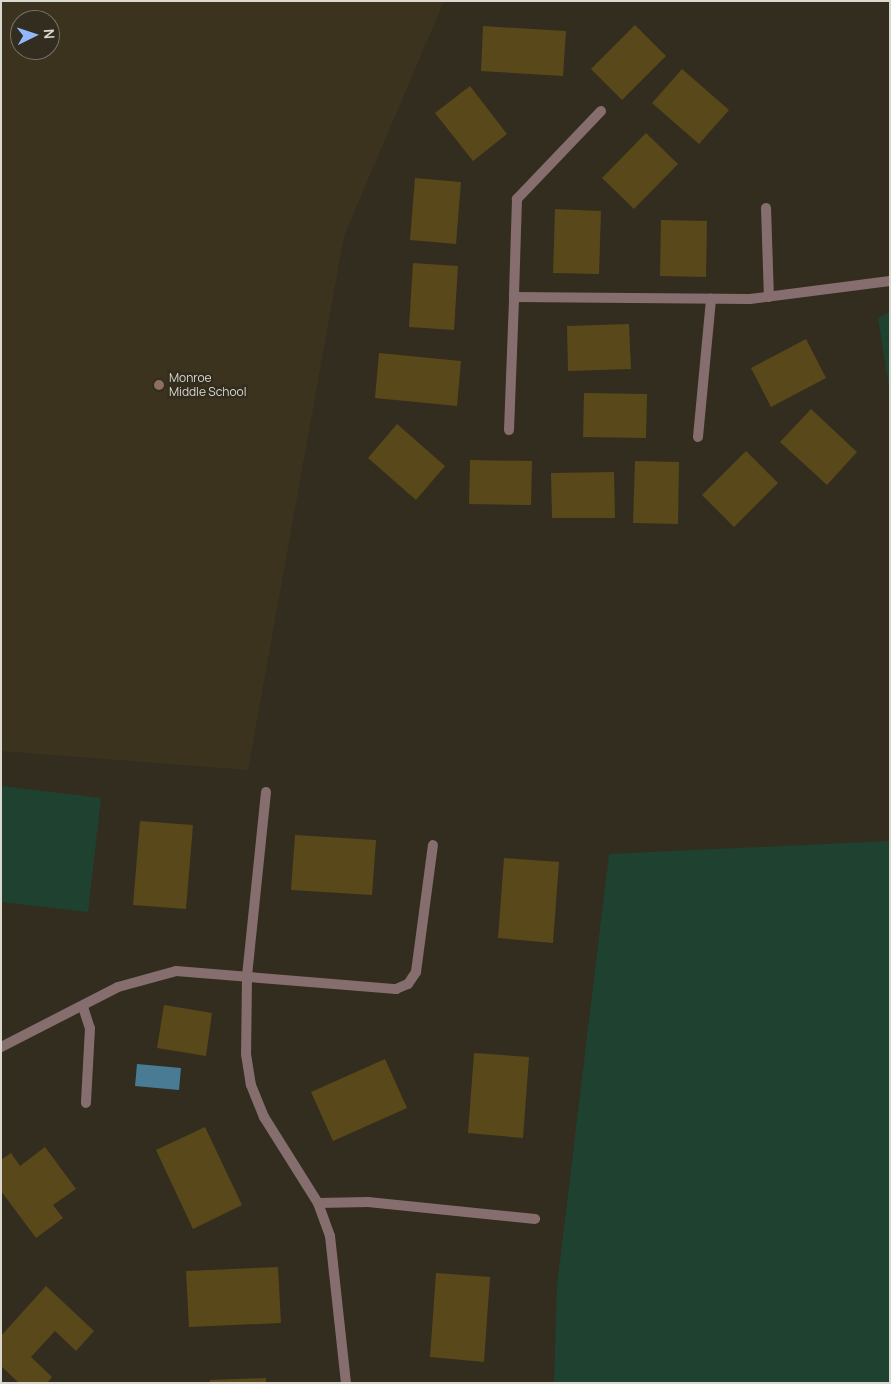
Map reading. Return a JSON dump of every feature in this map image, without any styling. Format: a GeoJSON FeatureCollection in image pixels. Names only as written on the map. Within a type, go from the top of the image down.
{"type":"FeatureCollection","features":[{"type":"Feature","properties":{"kind":"lane"},"geometry":{"type":"LineString","coordinates":[[509,430],[517,199],[601,111]]}},
{"type":"Feature","properties":{"kind":"lane"},"geometry":{"type":"LineString","coordinates":[[766,208],[769,297]]}},
{"type":"Feature","properties":{"kind":"lane"},"geometry":{"type":"LineString","coordinates":[[514,296],[711,299],[769,297],[890,281]]}},
{"type":"Feature","properties":{"kind":"lane"},"geometry":{"type":"LineString","coordinates":[[698,437],[711,299]]}},
{"type":"Feature","properties":{"kind":"lane"},"geometry":{"type":"LineString","coordinates":[[266,792],[247,977],[246,1054],[251,1085],[264,1116],[318,1203],[336,1270],[346,1383]]}},
{"type":"Feature","properties":{"kind":"lane"},"geometry":{"type":"LineString","coordinates":[[1,1047],[83,1007],[118,987],[176,971],[396,989],[408,984],[416,972],[433,846]]}},
{"type":"Feature","properties":{"kind":"lane"},"geometry":{"type":"LineString","coordinates":[[83,1007],[90,1028],[86,1102]]}},
{"type":"Feature","properties":{"kind":"lane"},"geometry":{"type":"LineString","coordinates":[[318,1203],[368,1202],[535,1219]]}},
{"type":"Feature","properties":{"kind":"shaded area","name":"Monroe Middle School"},"geometry":{"type":"Polygon","coordinates":[[[1,1],[444,1],[344,236],[248,770],[1,751],[1,1]]]}},
{"type":"Feature","properties":{"kind":"green space"},"geometry":{"type":"Polygon","coordinates":[[[890,312],[890,393],[878,318],[890,312]]]}},
{"type":"Feature","properties":{"kind":"green space"},"geometry":{"type":"Polygon","coordinates":[[[1,786],[101,798],[88,912],[1,902],[1,786]]]}},
{"type":"Feature","properties":{"kind":"green space"},"geometry":{"type":"Polygon","coordinates":[[[890,841],[890,1383],[554,1383],[557,1286],[609,854],[890,841]]]}},
{"type":"Feature","properties":{"kind":"water"},"geometry":{"type":"Polygon","coordinates":[[[137,1064],[181,1068],[179,1090],[135,1086],[137,1064]]]}},
{"type":"Feature","properties":{"kind":"building"},"geometry":{"type":"Polygon","coordinates":[[[635,25],[666,56],[622,100],[591,69],[635,25]]]}},
{"type":"Feature","properties":{"kind":"building"},"geometry":{"type":"Polygon","coordinates":[[[483,26],[566,31],[563,76],[481,71],[483,26]]]}},
{"type":"Feature","properties":{"kind":"building"},"geometry":{"type":"Polygon","coordinates":[[[682,69],[729,110],[699,144],[652,103],[682,69]]]}},
{"type":"Feature","properties":{"kind":"building"},"geometry":{"type":"Polygon","coordinates":[[[470,86],[507,134],[473,161],[435,113],[470,86]]]}},
{"type":"Feature","properties":{"kind":"building"},"geometry":{"type":"Polygon","coordinates":[[[646,133],[678,164],[634,209],[602,178],[646,133]]]}},
{"type":"Feature","properties":{"kind":"building"},"geometry":{"type":"Polygon","coordinates":[[[415,178],[461,182],[456,244],[410,240],[415,178]]]}},
{"type":"Feature","properties":{"kind":"building"},"geometry":{"type":"Polygon","coordinates":[[[555,209],[601,211],[599,274],[553,273],[555,209]]]}},
{"type":"Feature","properties":{"kind":"building"},"geometry":{"type":"Polygon","coordinates":[[[661,220],[707,221],[706,277],[660,276],[661,220]]]}},
{"type":"Feature","properties":{"kind":"building"},"geometry":{"type":"Polygon","coordinates":[[[413,263],[458,266],[454,330],[409,327],[413,263]]]}},
{"type":"Feature","properties":{"kind":"building"},"geometry":{"type":"Polygon","coordinates":[[[629,324],[631,369],[568,371],[567,326],[629,324]]]}},
{"type":"Feature","properties":{"kind":"building"},"geometry":{"type":"Polygon","coordinates":[[[806,339],[826,378],[771,407],[751,368],[806,339]]]}},
{"type":"Feature","properties":{"kind":"building"},"geometry":{"type":"Polygon","coordinates":[[[379,353],[461,361],[457,406],[375,398],[379,353]]]}},
{"type":"Feature","properties":{"kind":"building"},"geometry":{"type":"Polygon","coordinates":[[[584,393],[647,394],[646,438],[583,437],[584,393]]]}},
{"type":"Feature","properties":{"kind":"building"},"geometry":{"type":"Polygon","coordinates":[[[811,409],[857,452],[827,485],[780,442],[811,409]]]}},
{"type":"Feature","properties":{"kind":"building"},"geometry":{"type":"Polygon","coordinates":[[[397,424],[445,466],[416,500],[368,458],[397,424]]]}},
{"type":"Feature","properties":{"kind":"building"},"geometry":{"type":"Polygon","coordinates":[[[746,451],[778,483],[734,527],[702,495],[746,451]]]}},
{"type":"Feature","properties":{"kind":"building"},"geometry":{"type":"Polygon","coordinates":[[[470,460],[532,461],[531,505],[469,504],[470,460]]]}},
{"type":"Feature","properties":{"kind":"building"},"geometry":{"type":"Polygon","coordinates":[[[635,461],[679,462],[678,524],[633,523],[635,461]]]}},
{"type":"Feature","properties":{"kind":"building"},"geometry":{"type":"Polygon","coordinates":[[[614,472],[615,518],[552,518],[551,473],[614,472]]]}},
{"type":"Feature","properties":{"kind":"building"},"geometry":{"type":"Polygon","coordinates":[[[140,821],[193,825],[186,909],[133,905],[140,821]]]}},
{"type":"Feature","properties":{"kind":"building"},"geometry":{"type":"Polygon","coordinates":[[[295,835],[376,840],[372,895],[291,890],[295,835]]]}},
{"type":"Feature","properties":{"kind":"building"},"geometry":{"type":"Polygon","coordinates":[[[504,858],[559,862],[553,943],[498,938],[504,858]]]}},
{"type":"Feature","properties":{"kind":"building"},"geometry":{"type":"Polygon","coordinates":[[[164,1005],[212,1013],[206,1056],[157,1048],[164,1005]]]}},
{"type":"Feature","properties":{"kind":"building"},"geometry":{"type":"Polygon","coordinates":[[[474,1053],[529,1057],[523,1138],[468,1133],[474,1053]]]}},
{"type":"Feature","properties":{"kind":"building"},"geometry":{"type":"Polygon","coordinates":[[[385,1059],[407,1108],[333,1141],[311,1092],[385,1059]]]}},
{"type":"Feature","properties":{"kind":"building"},"geometry":{"type":"Polygon","coordinates":[[[205,1127],[242,1205],[193,1229],[156,1150],[205,1127]]]}},
{"type":"Feature","properties":{"kind":"building"},"geometry":{"type":"Polygon","coordinates":[[[45,1147],[76,1189],[53,1205],[63,1218],[36,1238],[1,1191],[1,1160],[11,1153],[20,1166],[45,1147]]]}},
{"type":"Feature","properties":{"kind":"building"},"geometry":{"type":"Polygon","coordinates":[[[278,1267],[281,1323],[189,1327],[186,1271],[278,1267]]]}},
{"type":"Feature","properties":{"kind":"building"},"geometry":{"type":"Polygon","coordinates":[[[436,1273],[490,1277],[484,1362],[430,1357],[436,1273]]]}},
{"type":"Feature","properties":{"kind":"building"},"geometry":{"type":"Polygon","coordinates":[[[46,1286],[94,1331],[76,1351],[55,1331],[31,1357],[52,1377],[47,1383],[19,1383],[1,1366],[1,1336],[46,1286]]]}},
{"type":"Feature","properties":{"kind":"building"},"geometry":{"type":"Polygon","coordinates":[[[266,1378],[266,1383],[210,1383],[210,1380],[266,1378]]]}},
{"type":"Feature","properties":{"kind":"place","name":"Monroe Middle School"},"geometry":{"type":"Point","coordinates":[159,385]}}]}
